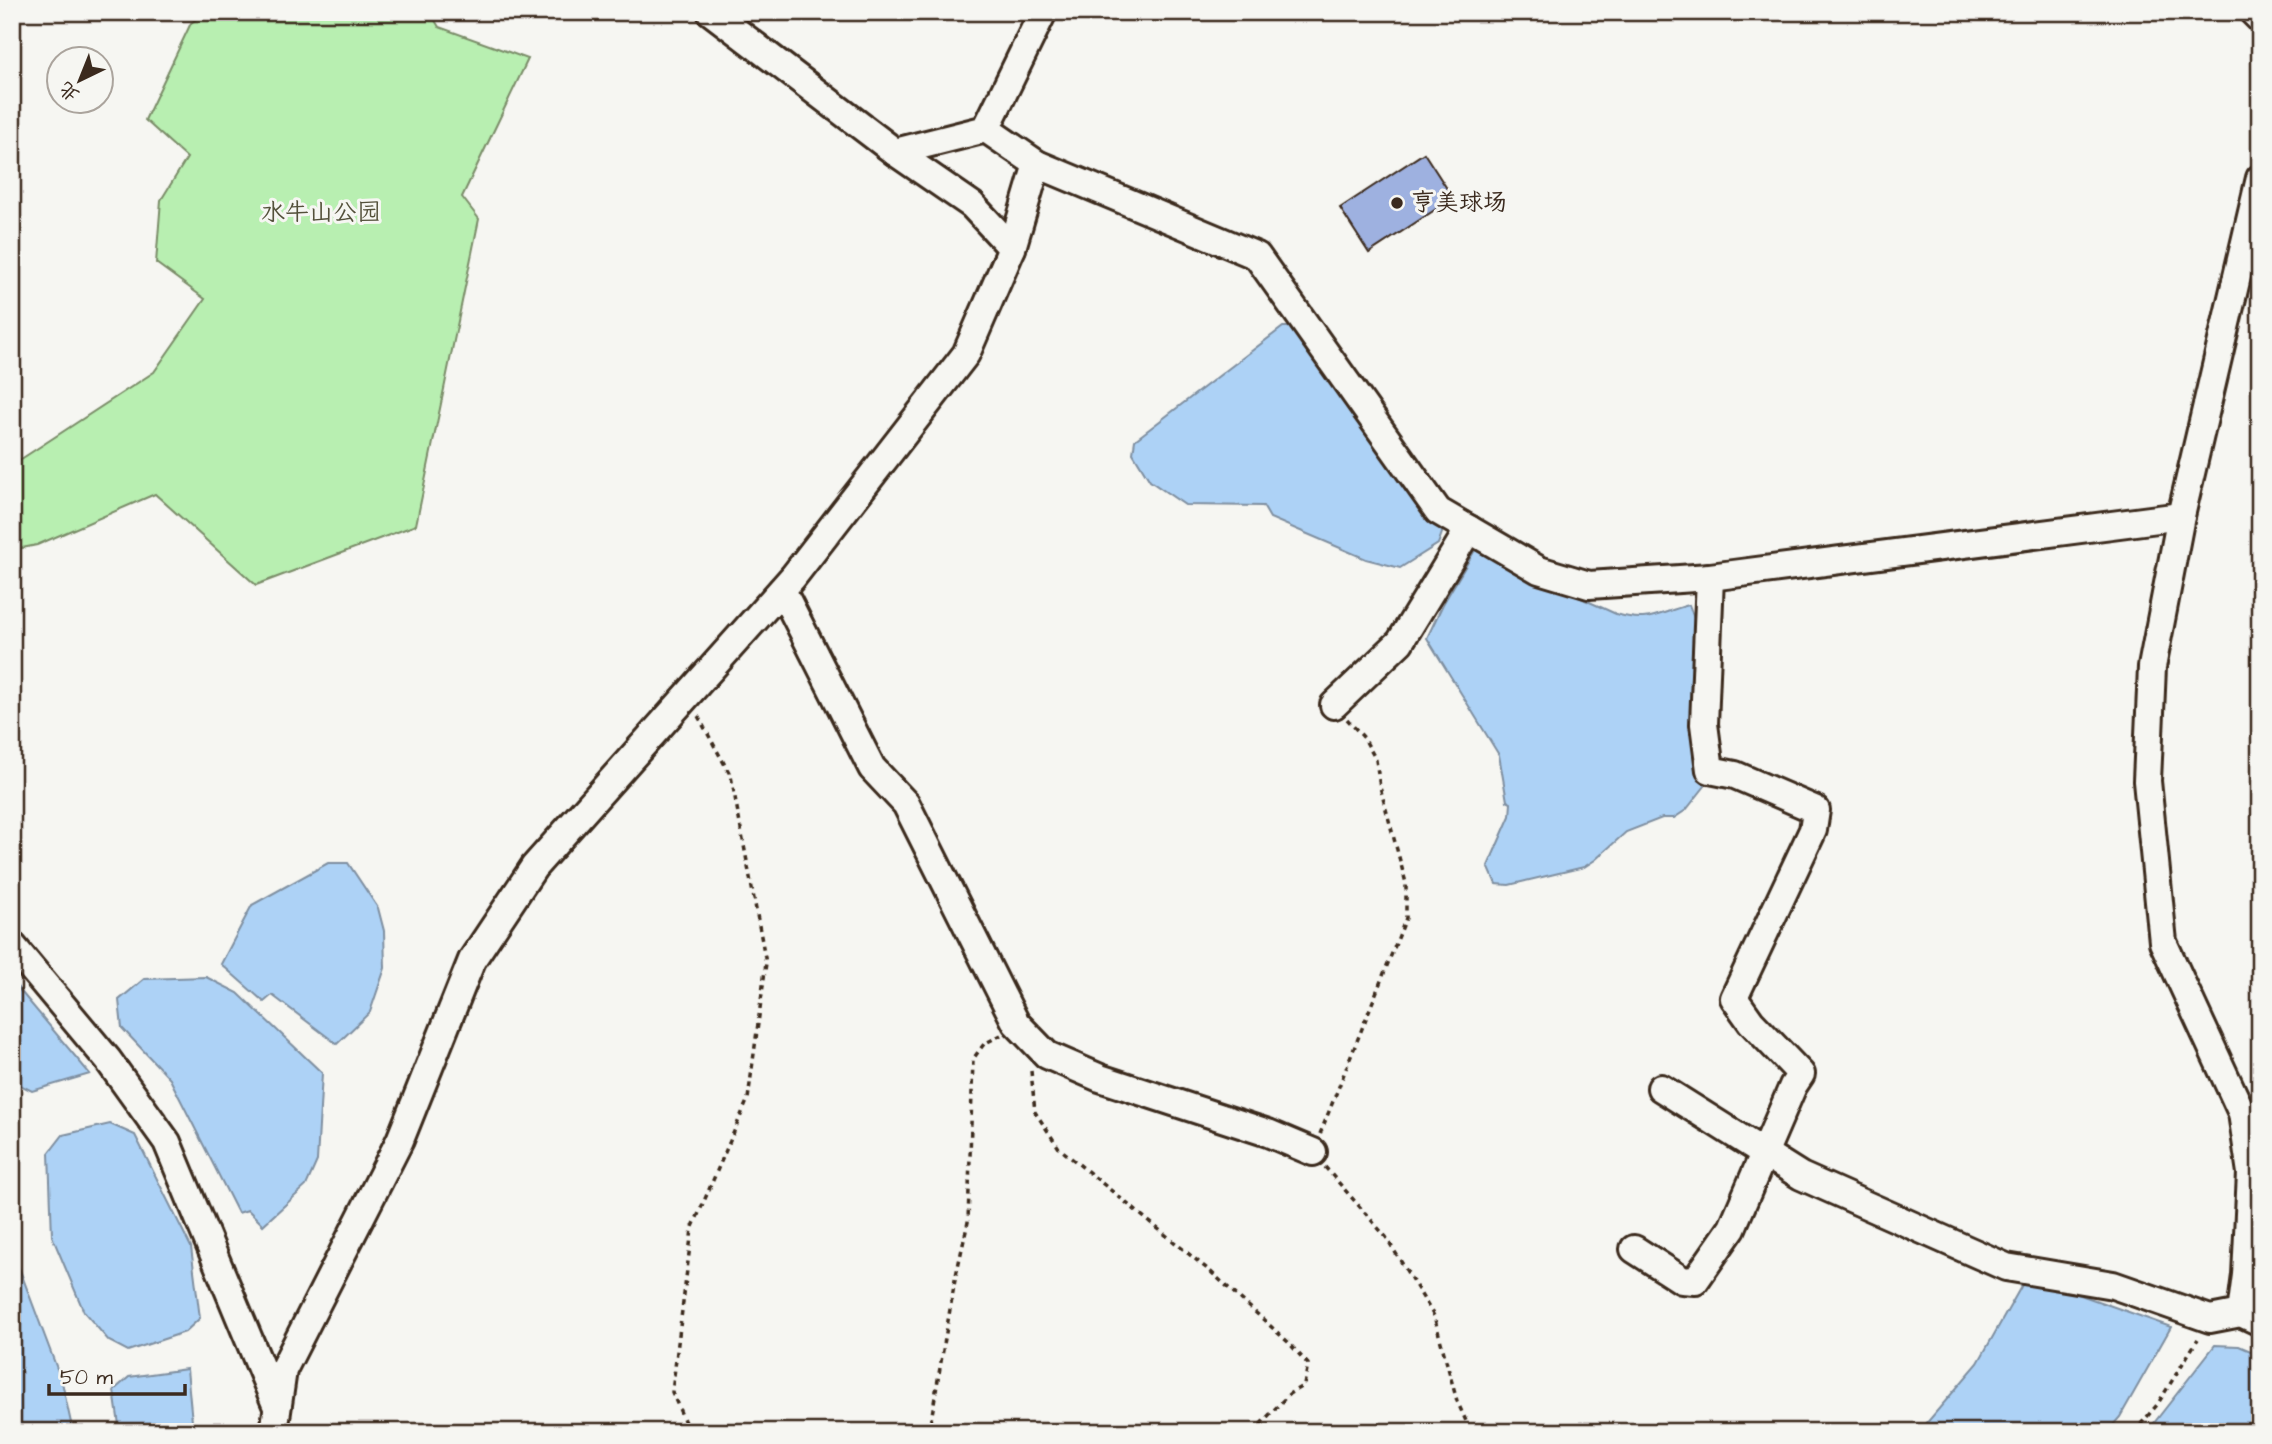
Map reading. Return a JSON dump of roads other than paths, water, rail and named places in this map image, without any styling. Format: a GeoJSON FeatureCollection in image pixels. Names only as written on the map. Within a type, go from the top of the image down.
{"type":"FeatureCollection","features":[{"type":"Feature","properties":{"kind":"street"},"geometry":{"type":"LineString","coordinates":[[711,12],[895,152],[972,205],[1012,248]]}},
{"type":"Feature","properties":{"kind":"street"},"geometry":{"type":"LineString","coordinates":[[986,130],[1042,12]]}},
{"type":"Feature","properties":{"kind":"street"},"geometry":{"type":"LineString","coordinates":[[2253,12],[2260,19]]}},
{"type":"Feature","properties":{"kind":"street"},"geometry":{"type":"LineString","coordinates":[[895,152],[986,130],[1037,164],[1257,256],[1438,511],[1539,569],[1589,585],[1710,578],[2181,516]]}},
{"type":"Feature","properties":{"kind":"street"},"geometry":{"type":"LineString","coordinates":[[275,1420],[283,1370],[400,1140],[472,960],[534,867],[782,590],[966,354],[1012,248],[1037,164]]}},
{"type":"Feature","properties":{"kind":"street"},"geometry":{"type":"LineString","coordinates":[[1661,1088],[1801,1176],[2006,1267],[2113,1285],[2210,1319],[2251,1318],[2246,1275],[2252,1173],[2242,1113],[2164,942],[2147,781],[2152,667],[2181,516],[2260,178]]}},
{"type":"Feature","properties":{"kind":"street"},"geometry":{"type":"LineString","coordinates":[[1334,705],[1400,642],[1469,529]]}},
{"type":"Feature","properties":{"kind":"street"},"geometry":{"type":"LineString","coordinates":[[1634,1249],[1682,1280],[1695,1281],[1732,1228],[1793,1086],[1801,1074],[1751,1022],[1734,998],[1813,830],[1816,810],[1735,775],[1710,770],[1704,724],[1710,578]]}},
{"type":"Feature","properties":{"kind":"street"},"geometry":{"type":"LineString","coordinates":[[782,590],[872,768],[906,804],[1022,1029],[1047,1055],[1100,1078],[1268,1133],[1313,1153]]}},
{"type":"Feature","properties":{"kind":"street"},"geometry":{"type":"LineString","coordinates":[[12,945],[108,1060],[167,1142],[275,1420]]}},
{"type":"Feature","properties":{"kind":"water"},"geometry":{"type":"Polygon","coordinates":[[[1283,327],[1300,327],[1439,521],[1442,533],[1438,544],[1400,568],[1366,559],[1270,518],[1263,506],[1185,505],[1150,481],[1133,453],[1135,440],[1283,327]]]}},
{"type":"Feature","properties":{"kind":"water"},"geometry":{"type":"Polygon","coordinates":[[[1475,550],[1616,614],[1646,618],[1689,605],[1695,621],[1705,786],[1686,810],[1674,818],[1662,818],[1626,832],[1584,867],[1509,885],[1496,884],[1488,866],[1510,816],[1511,803],[1507,801],[1499,755],[1427,638],[1443,604],[1475,550]]]}},
{"type":"Feature","properties":{"kind":"water"},"geometry":{"type":"Polygon","coordinates":[[[328,863],[348,863],[378,908],[384,931],[385,968],[370,1012],[337,1044],[272,995],[264,1002],[221,964],[252,905],[328,863]]]}},
{"type":"Feature","properties":{"kind":"water"},"geometry":{"type":"Polygon","coordinates":[[[206,977],[238,993],[322,1073],[317,1161],[306,1186],[263,1225],[248,1210],[238,1213],[170,1079],[122,1028],[119,1000],[144,979],[206,977]]]}},
{"type":"Feature","properties":{"kind":"water"},"geometry":{"type":"Polygon","coordinates":[[[12,981],[90,1074],[32,1091],[12,1081],[12,981]]]}},
{"type":"Feature","properties":{"kind":"water"},"geometry":{"type":"Polygon","coordinates":[[[110,1124],[135,1135],[191,1247],[200,1318],[185,1332],[128,1351],[109,1341],[84,1312],[52,1236],[49,1153],[63,1135],[110,1124]]]}},
{"type":"Feature","properties":{"kind":"water"},"geometry":{"type":"Polygon","coordinates":[[[12,1256],[15,1257],[62,1382],[73,1432],[12,1432],[12,1256]]]}},
{"type":"Feature","properties":{"kind":"water"},"geometry":{"type":"Polygon","coordinates":[[[2027,1276],[2171,1327],[2120,1417],[2107,1432],[1919,1432],[1978,1363],[2027,1276]]]}},
{"type":"Feature","properties":{"kind":"water"},"geometry":{"type":"Polygon","coordinates":[[[2215,1345],[2239,1346],[2260,1355],[2260,1432],[2147,1432],[2215,1345]]]}},
{"type":"Feature","properties":{"kind":"water"},"geometry":{"type":"Polygon","coordinates":[[[187,1369],[193,1432],[120,1432],[114,1390],[129,1377],[187,1369]]]}},
{"type":"Feature","properties":{"kind":"place","name":"亨美球场"},"geometry":{"type":"Point","coordinates":[1397,203]}},
{"type":"Feature","properties":{"kind":"park label","name":"水牛山公园"},"geometry":{"type":"Point","coordinates":[321,213]}}]}
